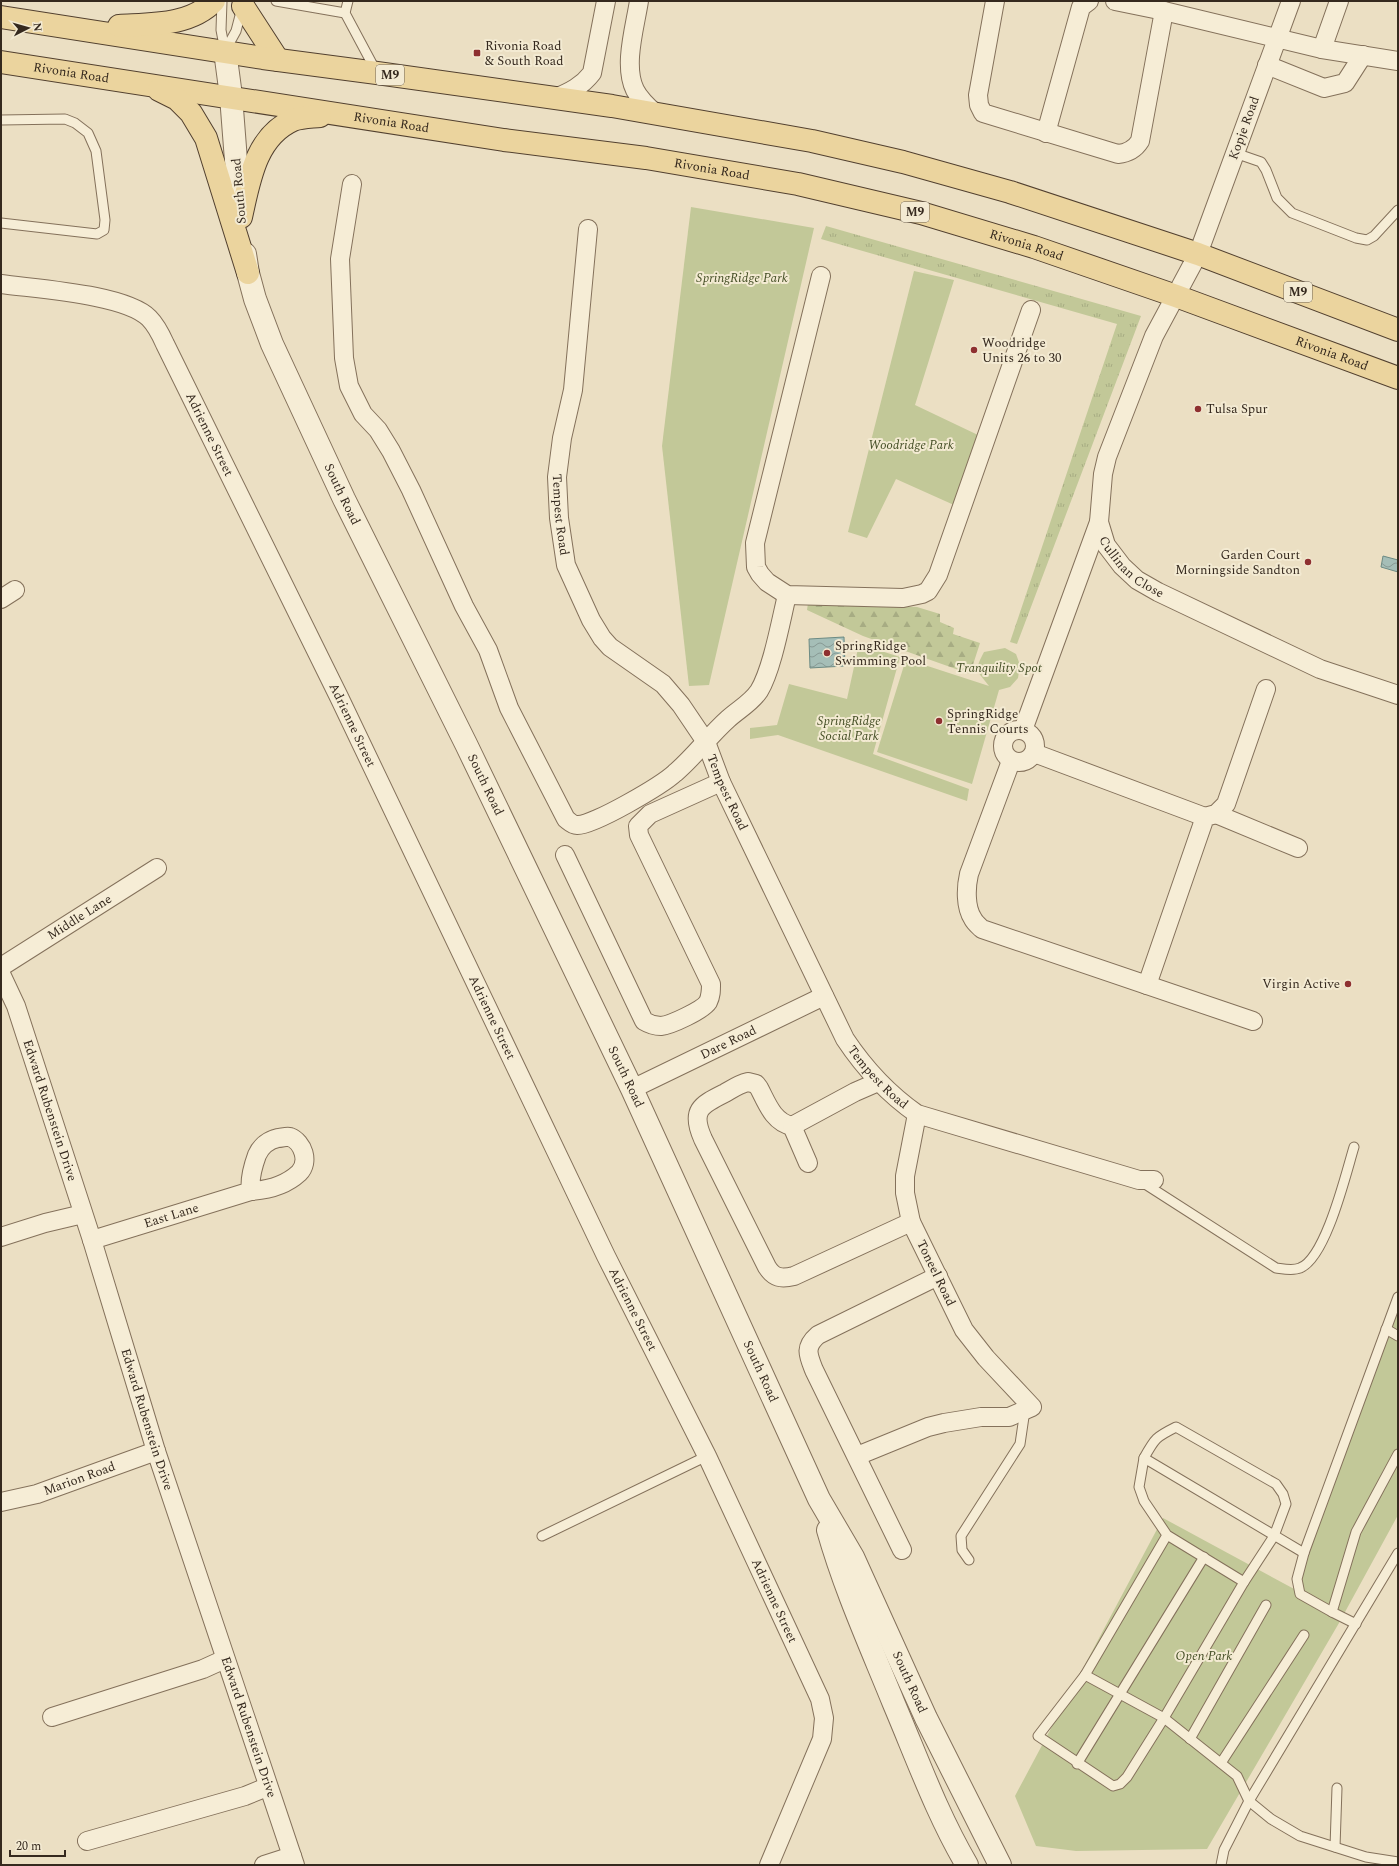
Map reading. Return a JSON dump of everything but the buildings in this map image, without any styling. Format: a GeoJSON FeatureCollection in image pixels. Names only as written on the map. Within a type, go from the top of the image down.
{"type":"FeatureCollection","features":[{"type":"Feature","properties":{"kind":"main road"},"geometry":{"type":"LineString","coordinates":[[76,28],[174,22],[205,8],[214,1]]}},
{"type":"Feature","properties":{"kind":"main road"},"geometry":{"type":"LineString","coordinates":[[243,3],[278,60]]}},
{"type":"Feature","properties":{"kind":"main road","name":"M9"},"geometry":{"type":"LineString","coordinates":[[1,17],[278,60],[555,98],[812,141],[903,162],[1010,192],[1198,254],[1398,330]]}},
{"type":"Feature","properties":{"kind":"main road","name":"Rivonia Road"},"geometry":{"type":"LineString","coordinates":[[1,62],[231,96],[504,140],[646,158],[798,184],[921,213],[1027,244],[1176,296],[1398,378]]}},
{"type":"Feature","properties":{"kind":"main road"},"geometry":{"type":"LineString","coordinates":[[148,84],[178,99],[191,113],[206,138],[248,273]]}},
{"type":"Feature","properties":{"kind":"main road"},"geometry":{"type":"LineString","coordinates":[[241,217],[255,162],[265,144],[273,134],[293,120],[341,114]]}},
{"type":"Feature","properties":{"kind":"street"},"geometry":{"type":"LineString","coordinates":[[555,98],[575,89],[586,81],[592,73],[606,1]]}},
{"type":"Feature","properties":{"kind":"street"},"geometry":{"type":"LineString","coordinates":[[639,1],[629,63],[631,79],[635,90],[642,101],[656,114]]}},
{"type":"Feature","properties":{"kind":"street"},"geometry":{"type":"LineString","coordinates":[[995,1],[978,95],[979,105],[983,113],[1118,154],[1127,153],[1137,146],[1140,141],[1164,11]]}},
{"type":"Feature","properties":{"kind":"street"},"geometry":{"type":"LineString","coordinates":[[1046,133],[1081,7],[1089,1]]}},
{"type":"Feature","properties":{"kind":"street"},"geometry":{"type":"LineString","coordinates":[[1115,1],[1164,11],[1322,49],[1398,61]]}},
{"type":"Feature","properties":{"kind":"street","name":"Kopje Road"},"geometry":{"type":"LineString","coordinates":[[1176,296],[1198,254],[1291,1]]}},
{"type":"Feature","properties":{"kind":"street"},"geometry":{"type":"LineString","coordinates":[[1322,49],[1339,1]]}},
{"type":"Feature","properties":{"kind":"street","name":"South Road"},"geometry":{"type":"LineString","coordinates":[[225,51],[231,96],[241,217],[248,273],[255,299],[272,344],[344,499],[462,737],[632,1089],[820,1499],[853,1557],[926,1718],[1000,1865]]}},
{"type":"Feature","properties":{"kind":"street"},"geometry":{"type":"LineString","coordinates":[[1267,65],[1324,88],[1345,83],[1362,55]]}},
{"type":"Feature","properties":{"kind":"street"},"geometry":{"type":"LineString","coordinates":[[352,184],[340,259],[344,358],[349,386],[363,414],[378,430],[391,451],[460,599],[488,650],[509,708],[566,819],[577,825],[584,824],[603,816],[654,789],[675,774],[728,719],[750,703],[766,677],[787,595]]}},
{"type":"Feature","properties":{"kind":"street","name":"Tempest Road"},"geometry":{"type":"LineString","coordinates":[[588,229],[574,390],[562,438],[557,477],[558,518],[565,559],[579,594],[602,638],[610,647],[663,684],[681,705],[706,742],[721,782],[845,1039],[866,1069],[896,1100],[917,1114],[1146,1180]]}},
{"type":"Feature","properties":{"kind":"street"},"geometry":{"type":"LineString","coordinates":[[822,276],[755,543],[756,567],[760,574],[767,582],[787,595],[903,598],[922,594],[928,591],[938,575],[1031,310]]}},
{"type":"Feature","properties":{"kind":"street","name":"Adrienne Street"},"geometry":{"type":"LineString","coordinates":[[1,284],[112,300],[137,309],[149,318],[158,329],[339,697],[606,1256],[707,1456],[820,1699],[824,1718],[822,1739],[769,1865]]}},
{"type":"Feature","properties":{"kind":"street","name":"Cullinan Close"},"geometry":{"type":"LineString","coordinates":[[1176,296],[1151,342],[1108,457],[1104,474],[1099,522],[1106,545],[1122,566],[1137,580],[1158,592],[1320,669],[1398,695]]}},
{"type":"Feature","properties":{"kind":"street"},"geometry":{"type":"LineString","coordinates":[[1023,730],[1099,522]]}},
{"type":"Feature","properties":{"kind":"street"},"geometry":{"type":"LineString","coordinates":[[1147,985],[1210,815],[1226,804],[1266,688]]}},
{"type":"Feature","properties":{"kind":"street"},"geometry":{"type":"LineString","coordinates":[[1015,730],[1023,730],[1031,735],[1035,744],[1034,753],[1030,759],[1017,763],[1011,761],[1005,756],[1002,748],[1003,740],[1008,734],[1015,730]]}},
{"type":"Feature","properties":{"kind":"street"},"geometry":{"type":"LineString","coordinates":[[1034,753],[1210,815],[1298,848]]}},
{"type":"Feature","properties":{"kind":"street"},"geometry":{"type":"LineString","coordinates":[[1011,761],[969,874],[966,886],[968,902],[973,919],[982,929],[1253,1021]]}},
{"type":"Feature","properties":{"kind":"street"},"geometry":{"type":"LineString","coordinates":[[565,855],[644,1021],[648,1024],[662,1026],[696,1011],[707,1004],[711,995],[711,984],[639,835],[638,826],[650,814],[721,782]]}},
{"type":"Feature","properties":{"kind":"street","name":"Middle Lane"},"geometry":{"type":"LineString","coordinates":[[1,967],[157,868]]}},
{"type":"Feature","properties":{"kind":"street","name":"Edward Rubenstein Drive"},"geometry":{"type":"LineString","coordinates":[[1,974],[16,1006],[92,1240],[156,1451],[293,1860]]}},
{"type":"Feature","properties":{"kind":"street","name":"Dare Road"},"geometry":{"type":"LineString","coordinates":[[632,1089],[824,996]]}},
{"type":"Feature","properties":{"kind":"street"},"geometry":{"type":"LineString","coordinates":[[878,1082],[855,1092],[792,1126],[781,1123],[775,1118],[759,1088],[756,1084],[748,1082],[703,1105],[698,1114],[698,1124],[703,1139],[771,1273],[781,1278],[794,1276],[911,1222]]}},
{"type":"Feature","properties":{"kind":"street","name":"Toneel Road"},"geometry":{"type":"LineString","coordinates":[[917,1114],[905,1176],[905,1194],[911,1222],[964,1330],[1028,1408]]}},
{"type":"Feature","properties":{"kind":"street"},"geometry":{"type":"LineString","coordinates":[[792,1126],[808,1163]]}},
{"type":"Feature","properties":{"kind":"street","name":"East Lane"},"geometry":{"type":"LineString","coordinates":[[92,1240],[251,1191]]}},
{"type":"Feature","properties":{"kind":"street"},"geometry":{"type":"LineString","coordinates":[[1,1237],[45,1223],[83,1214]]}},
{"type":"Feature","properties":{"kind":"street"},"geometry":{"type":"LineString","coordinates":[[902,1550],[814,1370],[809,1356],[809,1344],[818,1335],[938,1276]]}},
{"type":"Feature","properties":{"kind":"street"},"geometry":{"type":"LineString","coordinates":[[857,1456],[928,1427],[981,1416],[1009,1417],[1028,1408]]}},
{"type":"Feature","properties":{"kind":"street","name":"Marion Road"},"geometry":{"type":"LineString","coordinates":[[1,1502],[37,1494],[156,1451]]}},
{"type":"Feature","properties":{"kind":"street","name":"South Road"},"geometry":{"type":"LineString","coordinates":[[820,1499],[837,1561],[857,1614],[929,1790],[967,1865]]}},
{"type":"Feature","properties":{"kind":"street"},"geometry":{"type":"LineString","coordinates":[[52,1717],[203,1669],[225,1659]]}},
{"type":"Feature","properties":{"kind":"street"},"geometry":{"type":"LineString","coordinates":[[87,1841],[245,1796],[268,1787]]}},
{"type":"Feature","properties":{"kind":"street"},"geometry":{"type":"LineString","coordinates":[[264,1865],[293,1860]]}},
{"type":"Feature","properties":{"kind":"lane"},"geometry":{"type":"LineString","coordinates":[[222,1],[221,30],[225,51]]}},
{"type":"Feature","properties":{"kind":"lane"},"geometry":{"type":"LineString","coordinates":[[276,1],[345,13]]}},
{"type":"Feature","properties":{"kind":"lane"},"geometry":{"type":"LineString","coordinates":[[348,1],[345,13],[377,73]]}},
{"type":"Feature","properties":{"kind":"lane"},"geometry":{"type":"LineString","coordinates":[[225,51],[236,31],[243,3]]}},
{"type":"Feature","properties":{"kind":"lane"},"geometry":{"type":"LineString","coordinates":[[1,120],[65,119],[75,123],[88,133],[96,151],[105,220],[104,230],[97,234],[1,223]]}},
{"type":"Feature","properties":{"kind":"lane"},"geometry":{"type":"LineString","coordinates":[[1235,153],[1261,162],[1266,170],[1277,198],[1292,213],[1356,238],[1366,240],[1374,236],[1398,210]]}},
{"type":"Feature","properties":{"kind":"lane"},"geometry":{"type":"LineString","coordinates":[[1146,1180],[1276,1268],[1290,1270],[1301,1268],[1310,1261],[1330,1226],[1354,1146]]}},
{"type":"Feature","properties":{"kind":"lane"},"geometry":{"type":"LineString","coordinates":[[1356,1624],[1300,1594],[1297,1579],[1304,1553],[1398,1297]]}},
{"type":"Feature","properties":{"kind":"lane"},"geometry":{"type":"LineString","coordinates":[[1386,1328],[1398,1336]]}},
{"type":"Feature","properties":{"kind":"lane"},"geometry":{"type":"LineString","coordinates":[[969,1560],[962,1550],[961,1536],[1020,1444],[1028,1408]]}},
{"type":"Feature","properties":{"kind":"lane"},"geometry":{"type":"LineString","coordinates":[[1167,1535],[1085,1675],[1038,1736],[1077,1764],[1113,1786],[1120,1784],[1127,1777],[1164,1718],[1244,1582],[1274,1536],[1286,1504],[1283,1494],[1276,1484],[1176,1428],[1158,1436],[1153,1441],[1144,1458],[1139,1487],[1144,1502],[1167,1535],[1244,1582]]}},
{"type":"Feature","properties":{"kind":"lane"},"geometry":{"type":"LineString","coordinates":[[1332,1612],[1356,1532],[1398,1454]]}},
{"type":"Feature","properties":{"kind":"lane"},"geometry":{"type":"LineString","coordinates":[[542,1536],[707,1456]]}},
{"type":"Feature","properties":{"kind":"lane"},"geometry":{"type":"LineString","coordinates":[[1144,1458],[1304,1553]]}},
{"type":"Feature","properties":{"kind":"lane"},"geometry":{"type":"LineString","coordinates":[[1221,1865],[1224,1850],[1249,1801],[1398,1553]]}},
{"type":"Feature","properties":{"kind":"lane"},"geometry":{"type":"LineString","coordinates":[[1077,1764],[1204,1557]]}},
{"type":"Feature","properties":{"kind":"lane"},"geometry":{"type":"LineString","coordinates":[[1190,1739],[1266,1604]]}},
{"type":"Feature","properties":{"kind":"lane"},"geometry":{"type":"LineString","coordinates":[[1221,1763],[1304,1634]]}},
{"type":"Feature","properties":{"kind":"lane"},"geometry":{"type":"LineString","coordinates":[[1085,1675],[1164,1718],[1237,1776],[1249,1801],[1271,1819],[1300,1836],[1366,1857],[1398,1862]]}},
{"type":"Feature","properties":{"kind":"lane"},"geometry":{"type":"LineString","coordinates":[[1335,1847],[1337,1788]]}},
{"type":"Feature","properties":{"kind":"green space","name":"SpringRidge Park"},"geometry":{"type":"Polygon","coordinates":[[[691,207],[814,228],[709,685],[689,686],[662,446],[691,207]]]}},
{"type":"Feature","properties":{"kind":"green space"},"geometry":{"type":"Polygon","coordinates":[[[826,226],[1141,316],[1017,644],[1010,642],[1117,324],[821,239],[826,226]]]}},
{"type":"Feature","properties":{"kind":"green space","name":"Woodridge Park"},"geometry":{"type":"Polygon","coordinates":[[[914,271],[954,280],[915,405],[978,435],[954,505],[896,479],[867,538],[848,532],[914,271]]]}},
{"type":"Feature","properties":{"kind":"green space"},"geometry":{"type":"Polygon","coordinates":[[[808,603],[917,607],[940,614],[940,622],[954,628],[953,634],[980,643],[970,674],[863,636],[807,610],[808,603]]]}},
{"type":"Feature","properties":{"kind":"green space","name":"SpringRidge Social Park"},"geometry":{"type":"Polygon","coordinates":[[[859,644],[900,657],[873,754],[969,789],[967,801],[778,735],[750,739],[750,728],[777,725],[789,684],[847,699],[859,644]]]}},
{"type":"Feature","properties":{"kind":"green space","name":"SpringRidge Tennis Courts"},"geometry":{"type":"Polygon","coordinates":[[[1005,648],[1016,654],[1020,665],[1018,678],[1010,687],[999,690],[972,784],[877,752],[906,659],[989,686],[979,674],[978,664],[984,652],[1005,648]]]}},
{"type":"Feature","properties":{"kind":"green space","name":"Open Park"},"geometry":{"type":"Polygon","coordinates":[[[1398,1287],[1398,1515],[1339,1623],[1207,1849],[1076,1851],[1036,1846],[1015,1796],[1163,1518],[1296,1590],[1398,1287]]]}},
{"type":"Feature","properties":{"kind":"water"},"geometry":{"type":"Polygon","coordinates":[[[1383,556],[1398,560],[1398,572],[1381,567],[1383,556]]]}},
{"type":"Feature","properties":{"kind":"water","name":"SpringRidge Swimming Pool"},"geometry":{"type":"Polygon","coordinates":[[[844,637],[845,666],[810,668],[809,639],[844,637]]]}},
{"type":"Feature","properties":{"kind":"place","name":"Rivonia Road & South Road"},"geometry":{"type":"Point","coordinates":[477,53]}},
{"type":"Feature","properties":{"kind":"place","name":"Woodridge Units 26 to 30"},"geometry":{"type":"Point","coordinates":[974,350]}},
{"type":"Feature","properties":{"kind":"place","name":"Tulsa Spur"},"geometry":{"type":"Point","coordinates":[1198,409]}},
{"type":"Feature","properties":{"kind":"place","name":"Garden Court Morningside Sandton"},"geometry":{"type":"Point","coordinates":[1308,562]}},
{"type":"Feature","properties":{"kind":"place","name":"SpringRidge Swimming Pool"},"geometry":{"type":"Point","coordinates":[827,653]}},
{"type":"Feature","properties":{"kind":"place","name":"SpringRidge Tennis Courts"},"geometry":{"type":"Point","coordinates":[939,721]}},
{"type":"Feature","properties":{"kind":"place","name":"Virgin Active"},"geometry":{"type":"Point","coordinates":[1348,984]}},
{"type":"Feature","properties":{"kind":"park label","name":"Tranquility Spot"},"geometry":{"type":"Point","coordinates":[999,668]}}]}
